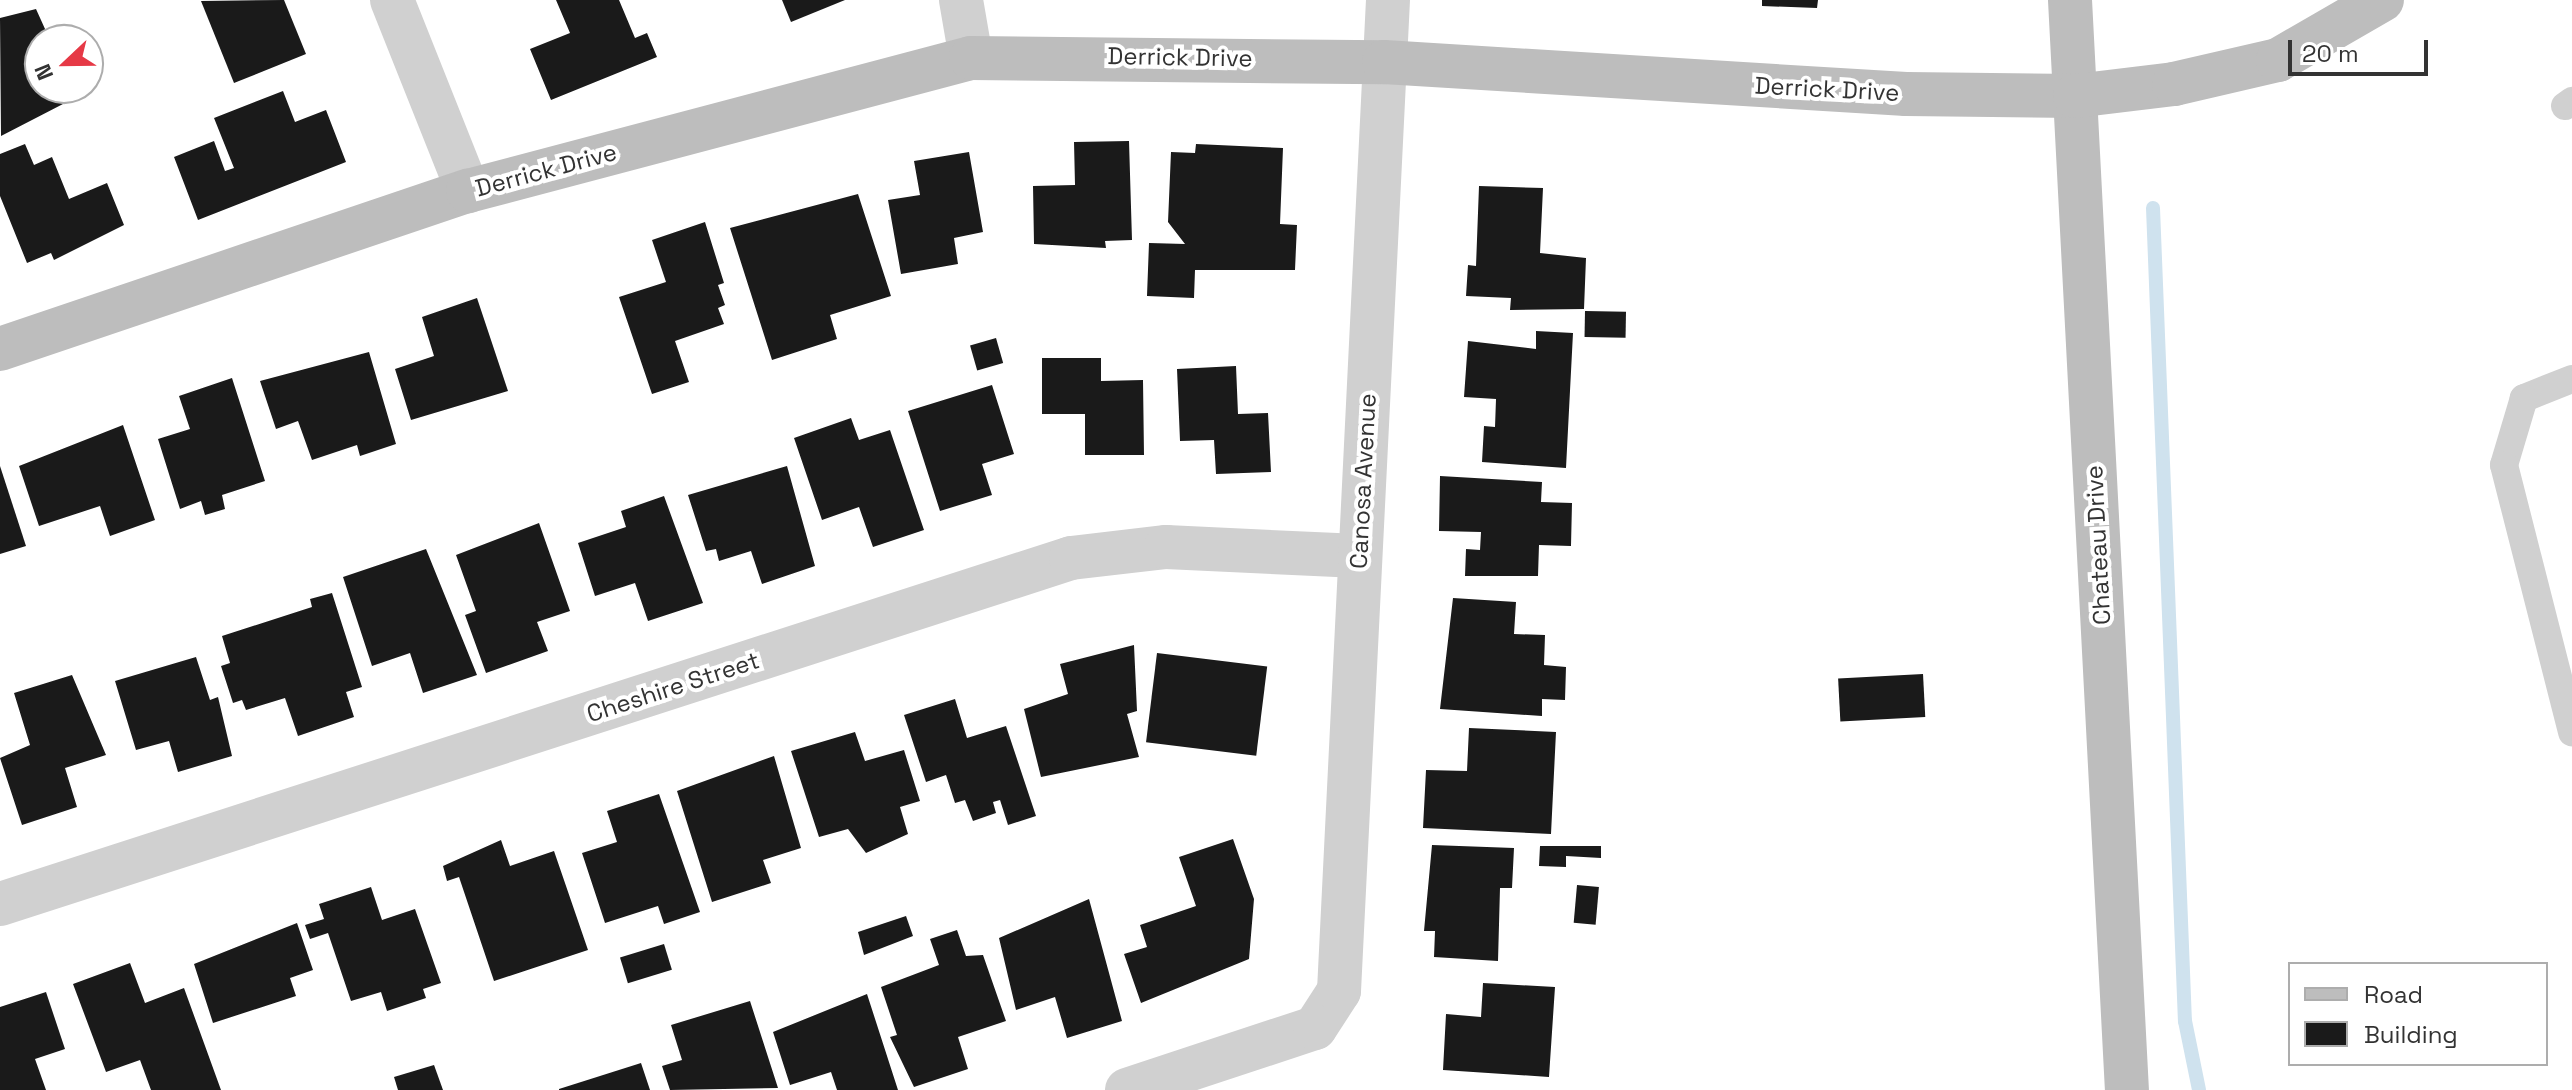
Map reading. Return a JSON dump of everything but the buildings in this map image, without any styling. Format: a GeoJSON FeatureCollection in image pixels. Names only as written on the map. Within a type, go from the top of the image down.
{"type":"FeatureCollection","features":[{"type":"Feature","properties":{"kind":"street"},"geometry":{"type":"LineString","coordinates":[[392,0],[468,191]]}},
{"type":"Feature","properties":{"kind":"street"},"geometry":{"type":"LineString","coordinates":[[961,0],[971,58]]}},
{"type":"Feature","properties":{"kind":"street","name":"Canosa Avenue"},"geometry":{"type":"LineString","coordinates":[[1127,1090],[1315,1028],[1339,991],[1343,962],[1359,556],[1388,0]]}},
{"type":"Feature","properties":{"kind":"street","name":"Chateau Drive"},"geometry":{"type":"LineString","coordinates":[[2070,0],[2127,1090]]}},
{"type":"Feature","properties":{"kind":"street","name":"Derrick Drive"},"geometry":{"type":"LineString","coordinates":[[0,349],[468,191],[971,58],[1384,62],[1906,94],[2075,96],[2174,84],[2278,60],[2382,0]]}},
{"type":"Feature","properties":{"kind":"street","name":"Cheshire Street"},"geometry":{"type":"LineString","coordinates":[[0,904],[1071,558],[1166,547],[1359,556]]}},
{"type":"Feature","properties":{"kind":"lane"},"geometry":{"type":"LineString","coordinates":[[2572,379],[2524,398],[2504,465],[2572,732]]}},
{"type":"Feature","properties":{"kind":"waterway"},"geometry":{"type":"LineString","coordinates":[[2153,208],[2185,1021],[2199,1090]]}}]}
